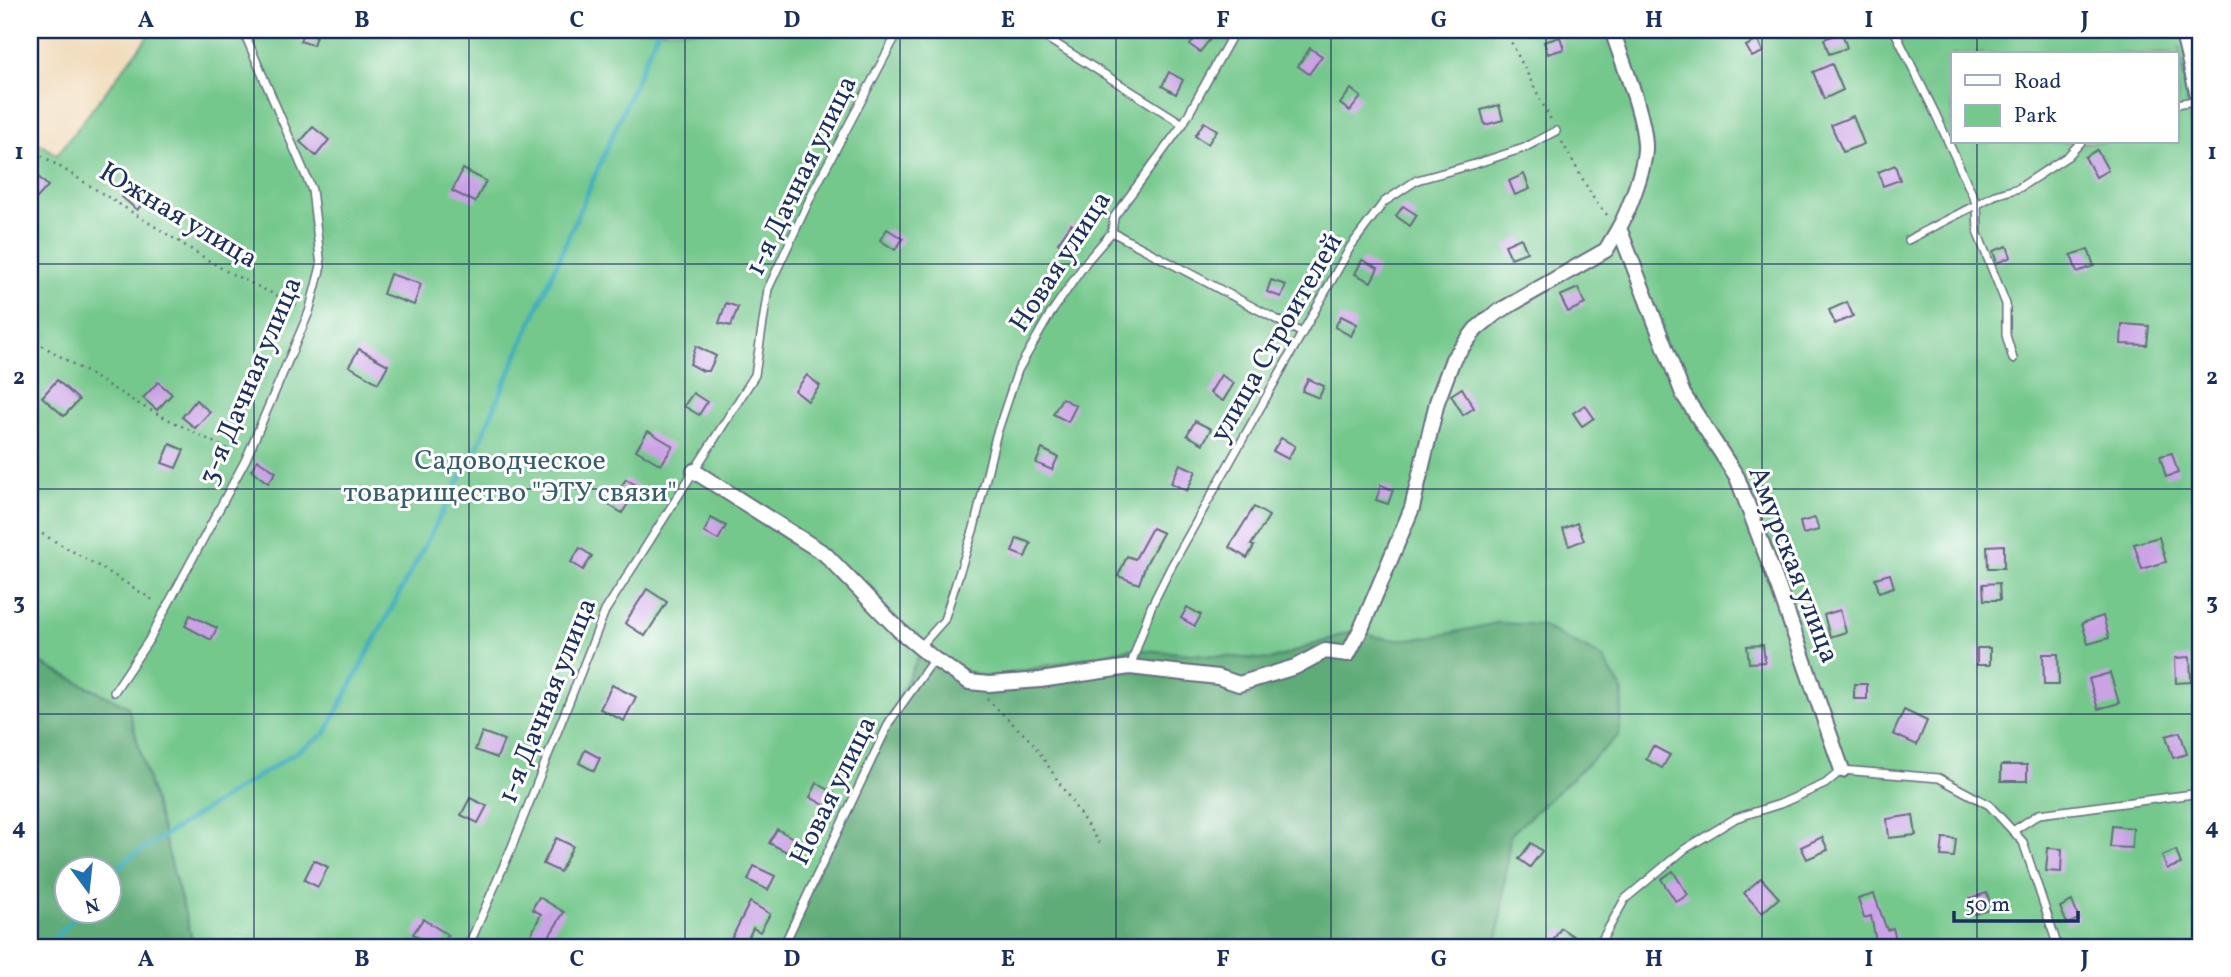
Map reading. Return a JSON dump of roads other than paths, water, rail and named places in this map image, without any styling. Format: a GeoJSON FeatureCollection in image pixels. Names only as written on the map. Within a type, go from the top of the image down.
{"type":"FeatureCollection","features":[{"type":"Feature","properties":{"kind":"street"},"geometry":{"type":"LineString","coordinates":[[694,471],[825,554],[901,631],[934,659],[969,682],[989,684],[1040,680],[1130,667],[1218,677],[1239,684],[1295,667],[1325,651],[1348,654],[1412,508],[1437,402],[1453,359],[1476,330],[1496,313],[1606,250],[1631,206],[1646,146],[1612,30]]}},
{"type":"Feature","properties":{"kind":"street"},"geometry":{"type":"LineString","coordinates":[[2182,30],[2200,104]]}},
{"type":"Feature","properties":{"kind":"street","name":"Амурская улица"},"geometry":{"type":"LineString","coordinates":[[1619,228],[1683,394],[1737,477],[1842,770]]}},
{"type":"Feature","properties":{"kind":"lane","name":"3-я Дачная улица"},"geometry":{"type":"LineString","coordinates":[[114,692],[149,640],[246,459],[309,312],[321,266],[312,190],[243,30]]}},
{"type":"Feature","properties":{"kind":"lane","name":"1-я Дачная улица"},"geometry":{"type":"LineString","coordinates":[[468,947],[511,849],[605,611],[755,375],[768,289],[814,190],[900,30]]}},
{"type":"Feature","properties":{"kind":"lane"},"geometry":{"type":"LineString","coordinates":[[1034,30],[1183,124]]}},
{"type":"Feature","properties":{"kind":"lane"},"geometry":{"type":"LineString","coordinates":[[1894,30],[1977,205],[1978,234],[2006,304],[2006,335],[2013,359]]}},
{"type":"Feature","properties":{"kind":"lane","name":"Новая улица"},"geometry":{"type":"LineString","coordinates":[[920,647],[944,620],[974,528],[996,436],[1018,370],[1048,317],[1087,261],[1112,232],[1114,217],[1183,124],[1233,34]]}},
{"type":"Feature","properties":{"kind":"lane"},"geometry":{"type":"LineString","coordinates":[[2178,104],[2200,104]]}},
{"type":"Feature","properties":{"kind":"lane","name":"улица Строителей"},"geometry":{"type":"LineString","coordinates":[[1130,667],[1151,607],[1171,567],[1351,246],[1384,202],[1417,180],[1524,148],[1556,131]]}},
{"type":"Feature","properties":{"kind":"lane"},"geometry":{"type":"LineString","coordinates":[[1908,240],[1995,195],[2019,188],[2068,156],[2079,144]]}},
{"type":"Feature","properties":{"kind":"lane"},"geometry":{"type":"LineString","coordinates":[[1112,232],[1302,333]]}},
{"type":"Feature","properties":{"kind":"lane","name":"Новая улица"},"geometry":{"type":"LineString","coordinates":[[783,947],[890,721],[934,659]]}},
{"type":"Feature","properties":{"kind":"lane"},"geometry":{"type":"LineString","coordinates":[[1598,947],[1625,899],[1685,849],[1736,818],[1780,804],[1825,784],[1842,770],[1940,778],[1989,805],[2023,842],[2058,947]]}},
{"type":"Feature","properties":{"kind":"lane"},"geometry":{"type":"LineString","coordinates":[[2013,831],[2039,814],[2201,793]]}},
{"type":"Feature","properties":{"kind":"waterway"},"geometry":{"type":"LineString","coordinates":[[122,864],[325,734],[479,443],[658,30]]}},
{"type":"Feature","properties":{"kind":"waterway"},"geometry":{"type":"LineString","coordinates":[[47,947],[67,925]]}},
{"type":"Feature","properties":{"kind":"park label","name":"Садоводческое товарищество \"ЭТУ связи\""},"geometry":{"type":"Point","coordinates":[510,477]}}]}
